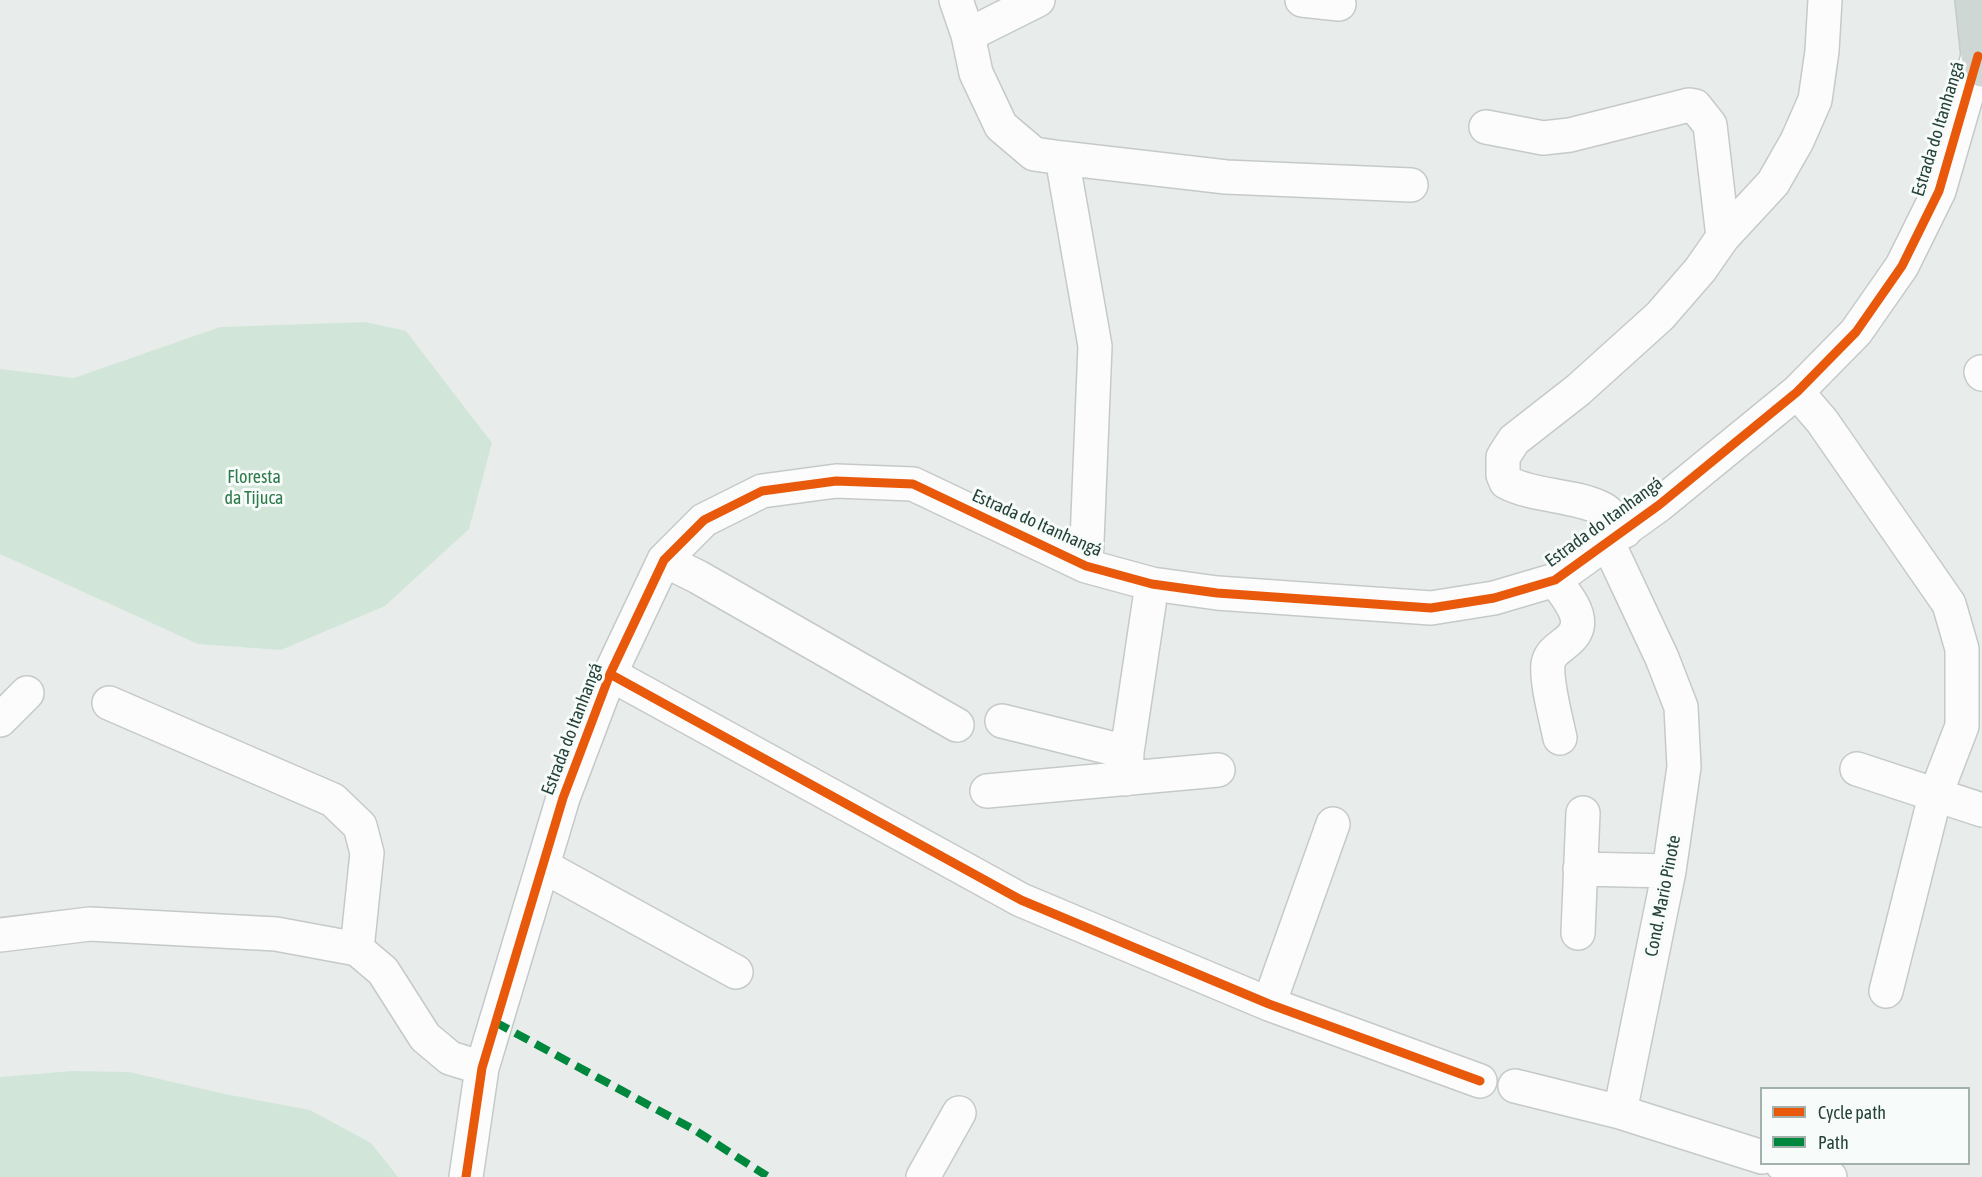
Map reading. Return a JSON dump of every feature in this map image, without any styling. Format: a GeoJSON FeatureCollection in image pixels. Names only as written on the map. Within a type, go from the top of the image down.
{"type":"FeatureCollection","features":[{"type":"Feature","properties":{"kind":"main road","name":"Estrada do Itanhangá"},"geometry":{"type":"LineString","coordinates":[[1972,0],[1980,63]]}},
{"type":"Feature","properties":{"kind":"street"},"geometry":{"type":"LineString","coordinates":[[956,0],[968,35],[976,73],[1001,126],[1034,154],[1226,177],[1411,184]]}},
{"type":"Feature","properties":{"kind":"street"},"geometry":{"type":"LineString","coordinates":[[968,35],[1038,0]]}},
{"type":"Feature","properties":{"kind":"street"},"geometry":{"type":"LineString","coordinates":[[1302,0],[1339,4]]}},
{"type":"Feature","properties":{"kind":"street"},"geometry":{"type":"LineString","coordinates":[[1723,237],[1773,183],[1802,131],[1815,100],[1822,51],[1825,0]]}},
{"type":"Feature","properties":{"kind":"street","name":"Estrada do Itanhangá"},"geometry":{"type":"LineString","coordinates":[[466,1177],[482,1068],[563,798],[610,674],[664,560],[704,520],[762,491],[836,481],[913,484],[1086,566],[1152,584],[1217,593],[1431,608],[1494,598],[1555,580],[1616,537],[1797,392],[1856,332],[1902,266],[1939,191],[1980,63]]}},
{"type":"Feature","properties":{"kind":"street"},"geometry":{"type":"LineString","coordinates":[[1486,127],[1543,138],[1570,135],[1689,105],[1695,106],[1710,124],[1723,237]]}},
{"type":"Feature","properties":{"kind":"street"},"geometry":{"type":"LineString","coordinates":[[1062,158],[1095,346],[1086,566]]}},
{"type":"Feature","properties":{"kind":"street","name":"Cond. Mario Pinote"},"geometry":{"type":"LineString","coordinates":[[1620,1112],[1669,871],[1684,766],[1681,707],[1616,537],[1603,509],[1517,488],[1506,482],[1503,475],[1503,457],[1514,440],[1578,390],[1660,316],[1700,270],[1723,237]]}},
{"type":"Feature","properties":{"kind":"street"},"geometry":{"type":"LineString","coordinates":[[1797,392],[1822,421],[1949,604],[1962,649],[1972,719],[1935,796],[1886,991]]}},
{"type":"Feature","properties":{"kind":"street"},"geometry":{"type":"LineString","coordinates":[[664,560],[698,577],[957,725]]}},
{"type":"Feature","properties":{"kind":"street"},"geometry":{"type":"LineString","coordinates":[[1555,580],[1577,613],[1578,626],[1568,641],[1551,653],[1548,666],[1560,738]]}},
{"type":"Feature","properties":{"kind":"street"},"geometry":{"type":"LineString","coordinates":[[1126,766],[1152,584]]}},
{"type":"Feature","properties":{"kind":"street"},"geometry":{"type":"LineString","coordinates":[[610,674],[1021,900],[1269,1004],[1480,1081]]}},
{"type":"Feature","properties":{"kind":"street"},"geometry":{"type":"LineString","coordinates":[[0,720],[27,693]]}},
{"type":"Feature","properties":{"kind":"street"},"geometry":{"type":"LineString","coordinates":[[109,703],[333,801],[360,826],[367,853],[357,949]]}},
{"type":"Feature","properties":{"kind":"street"},"geometry":{"type":"LineString","coordinates":[[1002,721],[1126,766]]}},
{"type":"Feature","properties":{"kind":"street"},"geometry":{"type":"LineString","coordinates":[[987,790],[1126,766],[1218,770]]}},
{"type":"Feature","properties":{"kind":"street"},"geometry":{"type":"LineString","coordinates":[[1857,769],[1982,810]]}},
{"type":"Feature","properties":{"kind":"street"},"geometry":{"type":"LineString","coordinates":[[1578,933],[1582,813]]}},
{"type":"Feature","properties":{"kind":"street"},"geometry":{"type":"LineString","coordinates":[[1269,1004],[1333,824]]}},
{"type":"Feature","properties":{"kind":"street"},"geometry":{"type":"LineString","coordinates":[[543,866],[736,972]]}},
{"type":"Feature","properties":{"kind":"street"},"geometry":{"type":"LineString","coordinates":[[1580,869],[1669,871]]}},
{"type":"Feature","properties":{"kind":"street"},"geometry":{"type":"LineString","coordinates":[[0,935],[90,924],[276,934],[357,949],[382,971],[425,1037],[450,1058],[482,1068]]}},
{"type":"Feature","properties":{"kind":"street"},"geometry":{"type":"LineString","coordinates":[[1515,1086],[1620,1112],[1760,1157]]}},
{"type":"Feature","properties":{"kind":"street"},"geometry":{"type":"LineString","coordinates":[[923,1177],[959,1113]]}},
{"type":"Feature","properties":{"kind":"street"},"geometry":{"type":"LineString","coordinates":[[1786,1165],[1830,1177]]}},
{"type":"Feature","properties":{"kind":"green space","name":"Floresta da Tijuca"},"geometry":{"type":"Polygon","coordinates":[[[365,322],[406,331],[492,443],[469,529],[385,606],[281,650],[198,644],[0,554],[0,369],[74,378],[220,327],[365,322]]]}},
{"type":"Feature","properties":{"kind":"green space"},"geometry":{"type":"Polygon","coordinates":[[[73,1071],[129,1072],[225,1094],[310,1110],[371,1143],[398,1177],[0,1177],[0,1077],[73,1071]]]}},
{"type":"Feature","properties":{"kind":"marked path"},"geometry":{"type":"LineString","coordinates":[[495,1022],[693,1129],[767,1176]]}},
{"type":"Feature","properties":{"kind":"cycle path"},"geometry":{"type":"LineString","coordinates":[[466,1177],[482,1068],[563,798],[610,674],[664,560],[704,520],[762,491],[836,481],[913,484],[1086,566],[1152,584],[1217,593],[1431,608],[1494,598],[1555,580],[1659,505],[1797,392],[1856,332],[1902,266],[1939,191],[1978,56]]}},
{"type":"Feature","properties":{"kind":"cycle path"},"geometry":{"type":"LineString","coordinates":[[610,674],[1021,900],[1269,1004],[1480,1081]]}}]}
